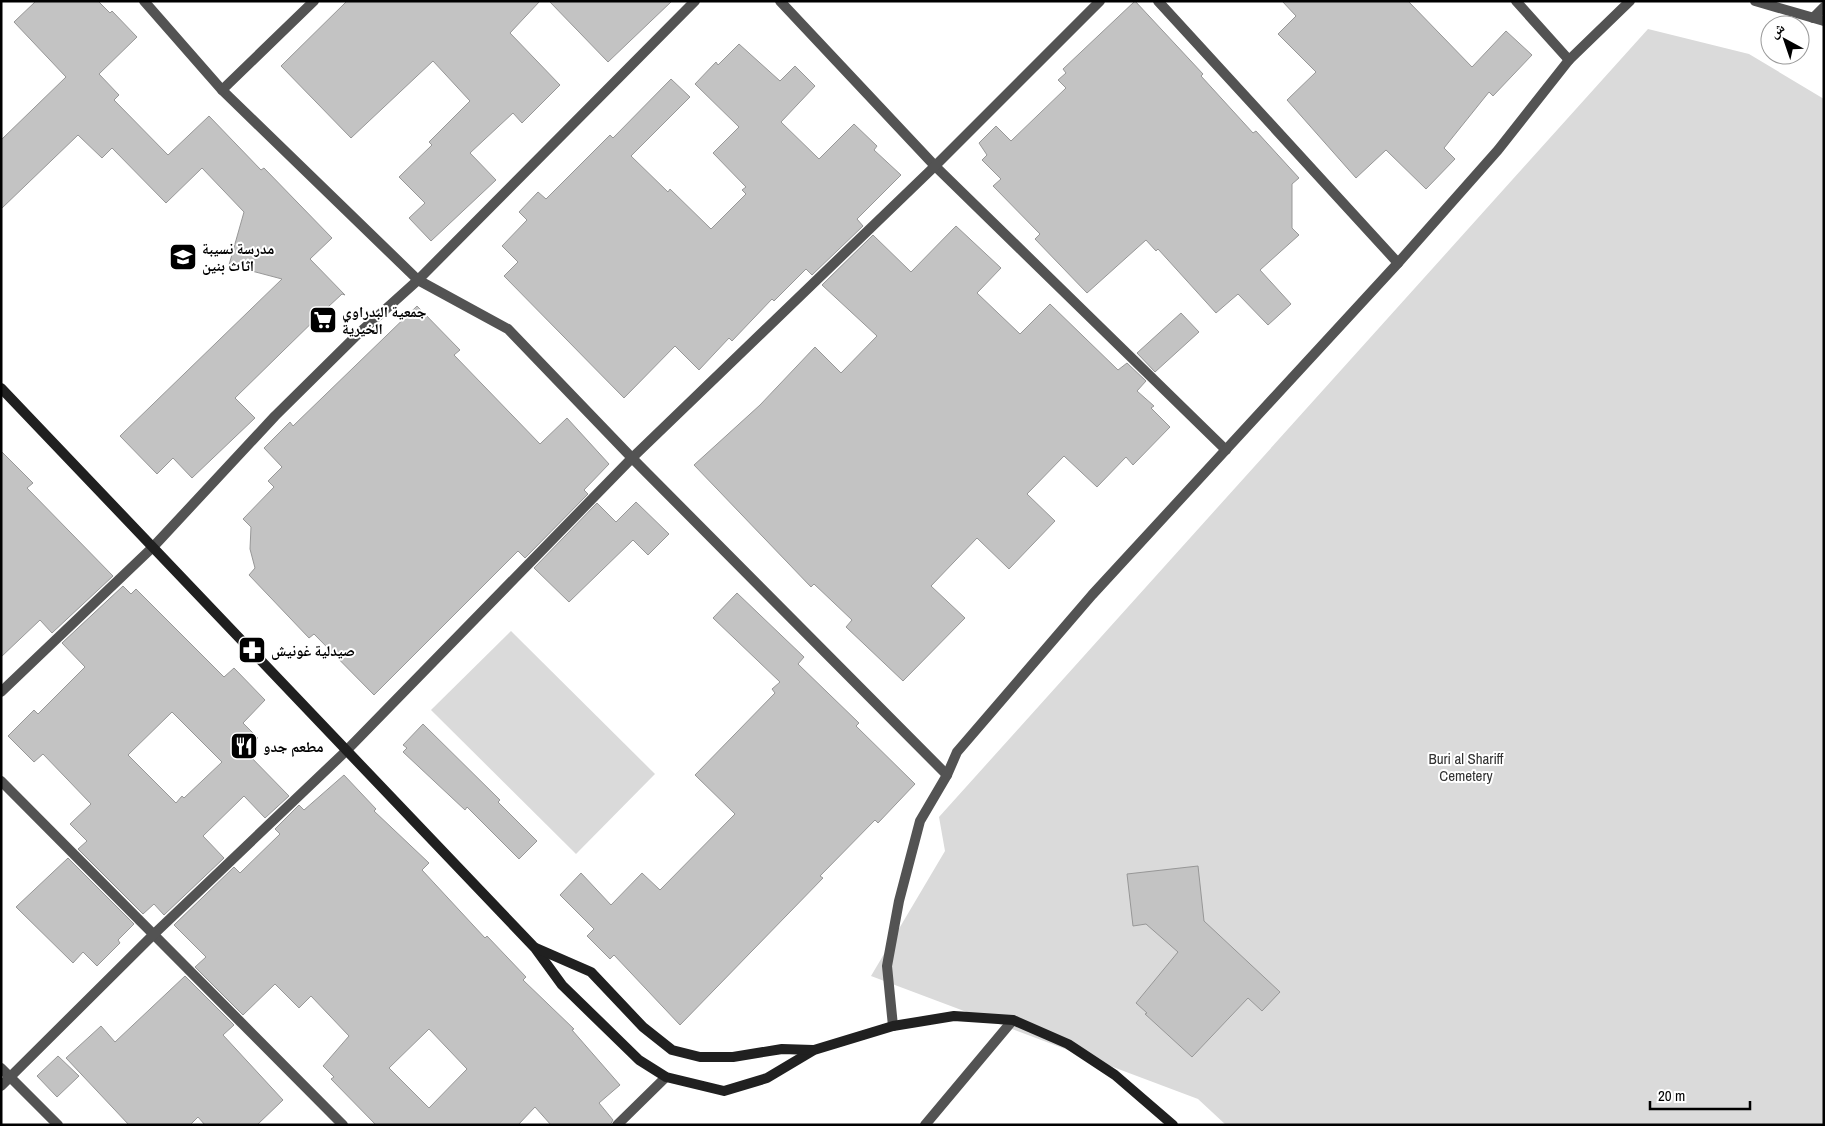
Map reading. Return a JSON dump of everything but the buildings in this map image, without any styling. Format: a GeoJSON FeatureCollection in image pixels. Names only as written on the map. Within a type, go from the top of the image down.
{"type":"FeatureCollection","features":[{"type":"Feature","properties":{"kind":"main road"},"geometry":{"type":"LineString","coordinates":[[1,388],[154,546],[534,948],[562,985],[639,1060],[666,1078],[724,1091],[767,1078],[814,1050],[893,1026],[954,1016],[1013,1020],[1068,1044],[1114,1074],[1173,1125]]}},
{"type":"Feature","properties":{"kind":"main road"},"geometry":{"type":"LineString","coordinates":[[534,948],[591,972],[642,1026],[672,1050],[700,1058],[733,1058],[782,1049],[814,1050]]}},
{"type":"Feature","properties":{"kind":"street"},"geometry":{"type":"LineString","coordinates":[[144,1],[222,90],[418,280],[508,329],[632,458],[947,774]]}},
{"type":"Feature","properties":{"kind":"street"},"geometry":{"type":"LineString","coordinates":[[222,90],[314,1]]}},
{"type":"Feature","properties":{"kind":"street"},"geometry":{"type":"LineString","coordinates":[[1,692],[154,546],[275,416],[356,335],[418,280],[695,1]]}},
{"type":"Feature","properties":{"kind":"street"},"geometry":{"type":"LineString","coordinates":[[780,1],[935,166],[1226,450]]}},
{"type":"Feature","properties":{"kind":"street"},"geometry":{"type":"LineString","coordinates":[[1,1086],[153,935],[346,751],[632,458],[935,166],[1100,1]]}},
{"type":"Feature","properties":{"kind":"street"},"geometry":{"type":"LineString","coordinates":[[1158,1],[1398,264]]}},
{"type":"Feature","properties":{"kind":"street"},"geometry":{"type":"LineString","coordinates":[[1516,1],[1570,60]]}},
{"type":"Feature","properties":{"kind":"street"},"geometry":{"type":"LineString","coordinates":[[893,1026],[887,966],[891,934],[920,821],[947,774],[957,752],[1092,595],[1398,264],[1498,150],[1570,60],[1630,1]]}},
{"type":"Feature","properties":{"kind":"street"},"geometry":{"type":"LineString","coordinates":[[1755,1],[1824,22]]}},
{"type":"Feature","properties":{"kind":"street"},"geometry":{"type":"LineString","coordinates":[[1813,18],[1824,7]]}},
{"type":"Feature","properties":{"kind":"street"},"geometry":{"type":"LineString","coordinates":[[1,781],[343,1125]]}},
{"type":"Feature","properties":{"kind":"street"},"geometry":{"type":"LineString","coordinates":[[925,1125],[1013,1020]]}},
{"type":"Feature","properties":{"kind":"street"},"geometry":{"type":"LineString","coordinates":[[1,1068],[58,1125]]}},
{"type":"Feature","properties":{"kind":"street"},"geometry":{"type":"LineString","coordinates":[[617,1125],[666,1078]]}},
{"type":"Feature","properties":{"kind":"green space","name":"Buri al Shariff Cemetery"},"geometry":{"type":"Polygon","coordinates":[[[1648,29],[1749,54],[1760,61],[1760,65],[1767,65],[1824,99],[1824,1125],[1226,1125],[1198,1099],[871,976],[945,851],[939,817],[1648,29]]]}},
{"type":"Feature","properties":{"kind":"green space"},"geometry":{"type":"Polygon","coordinates":[[[511,631],[655,774],[576,854],[431,710],[511,631]]]}},
{"type":"Feature","properties":{"kind":"place","name":"مدرسة نسيبة اثاث بنين"},"geometry":{"type":"Point","coordinates":[183,257]}},
{"type":"Feature","properties":{"kind":"place","name":"جمعية البدراوي الخيرية"},"geometry":{"type":"Point","coordinates":[323,320]}},
{"type":"Feature","properties":{"kind":"place","name":"صيدلية غونيش"},"geometry":{"type":"Point","coordinates":[252,650]}},
{"type":"Feature","properties":{"kind":"place","name":"مطعم جدو"},"geometry":{"type":"Point","coordinates":[244,746]}}]}
